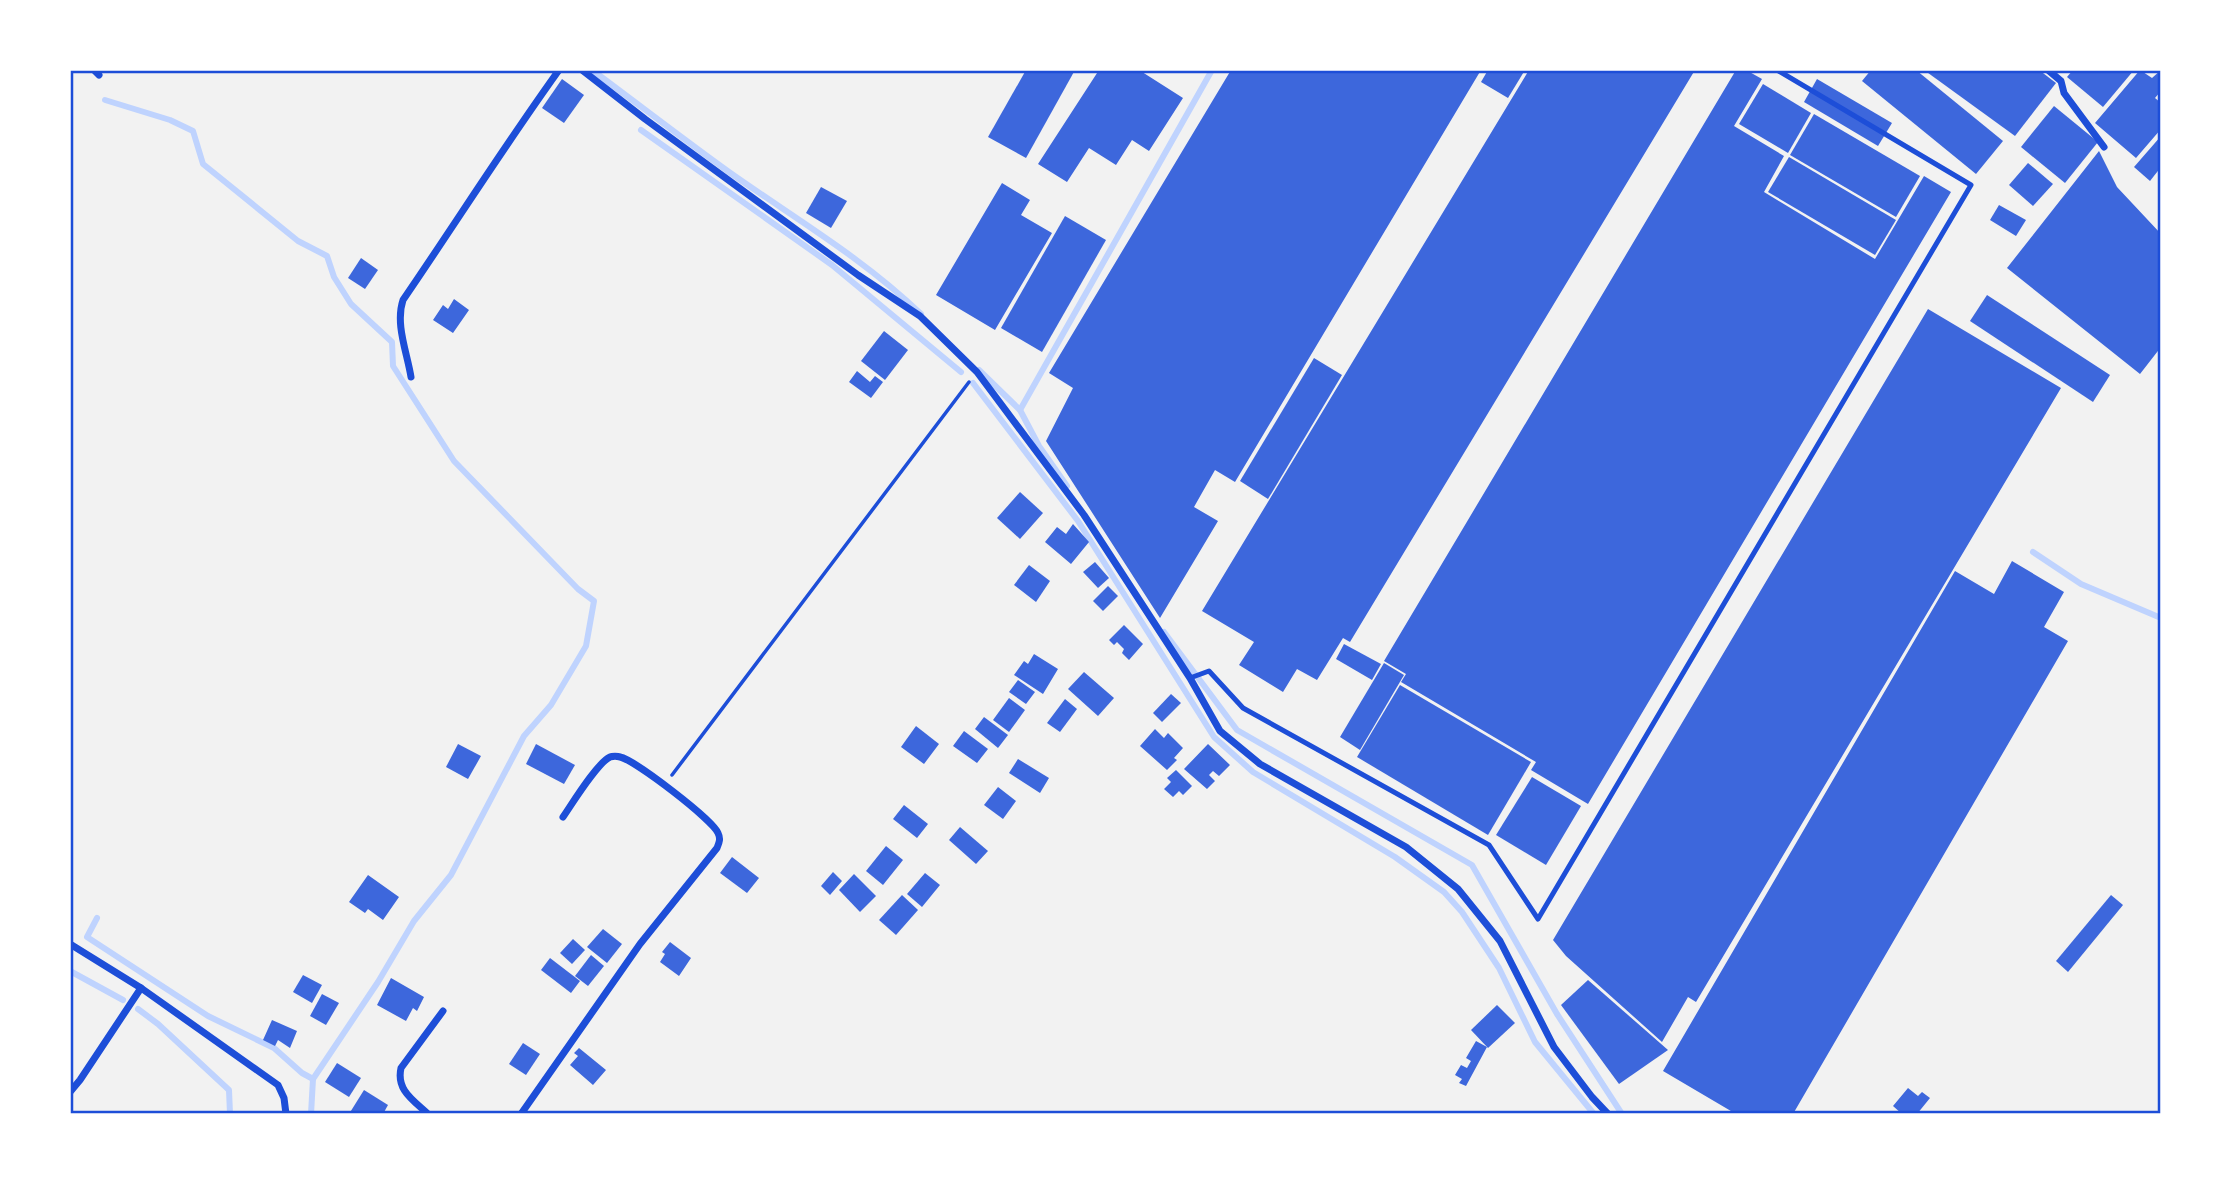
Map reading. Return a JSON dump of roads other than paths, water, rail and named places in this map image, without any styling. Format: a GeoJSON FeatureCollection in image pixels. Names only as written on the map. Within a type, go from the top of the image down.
{"type":"FeatureCollection","features":[{"type":"Feature","properties":{"kind":"street"},"geometry":{"type":"LineString","coordinates":[[411,377],[399,312],[403,300],[500,153],[559,70]]}},
{"type":"Feature","properties":{"kind":"street"},"geometry":{"type":"LineString","coordinates":[[582,70],[836,259],[920,317],[977,372],[1084,515],[1190,678],[1220,730],[1260,764],[1406,847],[1458,889],[1500,941],[1554,1047],[1608,1114]]}},
{"type":"Feature","properties":{"kind":"street"},"geometry":{"type":"LineString","coordinates":[[2048,70],[2061,81],[2064,93],[2104,147]]}},
{"type":"Feature","properties":{"kind":"street"},"geometry":{"type":"LineString","coordinates":[[521,1114],[640,944],[720,841],[711,822],[629,760],[619,756],[608,758],[593,774],[563,817]]}},
{"type":"Feature","properties":{"kind":"street"},"geometry":{"type":"LineString","coordinates":[[70,944],[141,988],[278,1085],[284,1098],[286,1114]]}},
{"type":"Feature","properties":{"kind":"street"},"geometry":{"type":"LineString","coordinates":[[70,1092],[141,988]]}},
{"type":"Feature","properties":{"kind":"street"},"geometry":{"type":"LineString","coordinates":[[428,1114],[404,1091],[399,1079],[401,1068],[443,1011]]}},
{"type":"Feature","properties":{"kind":"lane"},"geometry":{"type":"LineString","coordinates":[[1190,678],[1209,671],[1243,708],[1489,845],[1538,919],[1971,185],[1777,70]]}},
{"type":"Feature","properties":{"kind":"waterway"},"geometry":{"type":"LineString","coordinates":[[592,70],[729,172],[852,257],[921,314]]}},
{"type":"Feature","properties":{"kind":"waterway"},"geometry":{"type":"LineString","coordinates":[[1020,410],[1212,70]]}},
{"type":"Feature","properties":{"kind":"waterway"},"geometry":{"type":"LineString","coordinates":[[105,100],[170,120],[193,131],[203,164],[298,241],[327,256],[334,277],[351,304],[392,342],[393,366],[454,461],[578,589],[594,601],[586,646],[551,705],[524,736],[451,875],[414,921],[378,982],[313,1079],[311,1114]]}},
{"type":"Feature","properties":{"kind":"waterway"},"geometry":{"type":"LineString","coordinates":[[641,130],[832,265],[961,372]]}},
{"type":"Feature","properties":{"kind":"waterway"},"geometry":{"type":"LineString","coordinates":[[979,370],[1020,410],[1039,446],[1067,486]]}},
{"type":"Feature","properties":{"kind":"waterway"},"geometry":{"type":"LineString","coordinates":[[973,383],[1078,521],[1214,737],[1253,772],[1395,857],[1444,892],[1462,912],[1499,968],[1535,1042],[1594,1114]]}},
{"type":"Feature","properties":{"kind":"waterway"},"geometry":{"type":"LineString","coordinates":[[2033,552],[2081,584],[2161,618]]}},
{"type":"Feature","properties":{"kind":"waterway"},"geometry":{"type":"LineString","coordinates":[[1164,632],[1237,730],[1472,865],[1557,1014],[1622,1114]]}},
{"type":"Feature","properties":{"kind":"waterway"},"geometry":{"type":"LineString","coordinates":[[97,918],[87,937],[208,1016],[274,1048],[302,1073],[313,1079]]}},
{"type":"Feature","properties":{"kind":"waterway"},"geometry":{"type":"LineString","coordinates":[[70,971],[123,1000]]}},
{"type":"Feature","properties":{"kind":"waterway"},"geometry":{"type":"LineString","coordinates":[[138,1009],[229,1090],[230,1114]]}}]}
